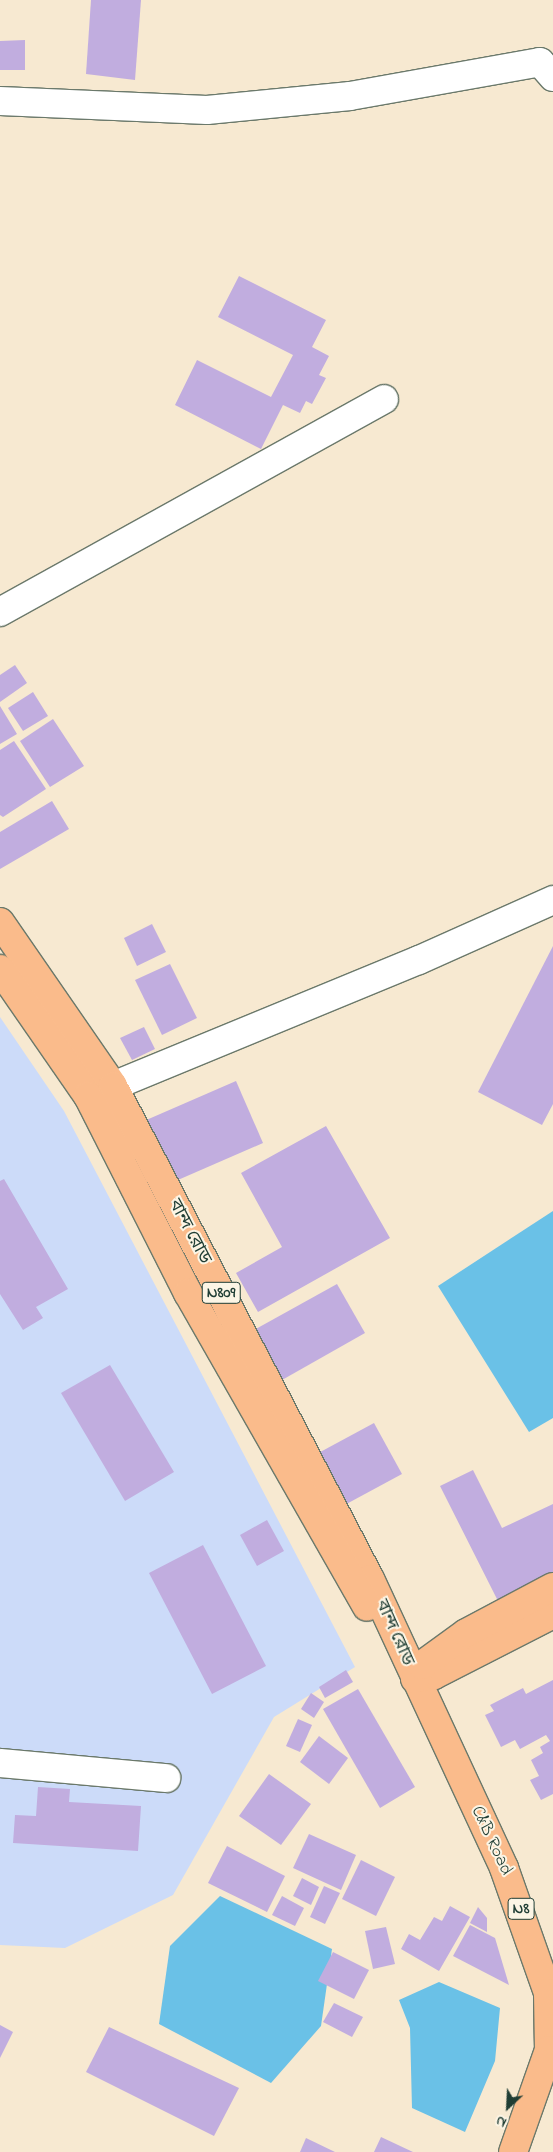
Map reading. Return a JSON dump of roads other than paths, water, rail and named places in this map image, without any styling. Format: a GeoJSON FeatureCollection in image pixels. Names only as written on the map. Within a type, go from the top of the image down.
{"type":"FeatureCollection","features":[{"type":"Feature","properties":{"kind":"highway","name":"বান্দ রোড"},"geometry":{"type":"LineString","coordinates":[[0,922],[113,1086],[370,1579],[415,1679]]}},
{"type":"Feature","properties":{"kind":"highway","name":"বান্দ রোড"},"geometry":{"type":"LineString","coordinates":[[0,969],[88,1096],[217,1345],[352,1586],[415,1679]]}},
{"type":"Feature","properties":{"kind":"highway"},"geometry":{"type":"LineString","coordinates":[[415,1679],[422,1665],[466,1632],[553,1587]]}},
{"type":"Feature","properties":{"kind":"highway"},"geometry":{"type":"LineString","coordinates":[[415,1679],[434,1675],[553,1614]]}},
{"type":"Feature","properties":{"kind":"highway","name":"C&B Road"},"geometry":{"type":"LineString","coordinates":[[415,1679],[504,1868],[548,1993],[549,2050],[513,2152]]}},
{"type":"Feature","properties":{"kind":"street"},"geometry":{"type":"LineString","coordinates":[[0,101],[207,110],[350,96],[540,62],[553,77]]}},
{"type":"Feature","properties":{"kind":"street"},"geometry":{"type":"LineString","coordinates":[[0,612],[384,399]]}},
{"type":"Feature","properties":{"kind":"street"},"geometry":{"type":"LineString","coordinates":[[113,1086],[419,960],[553,900]]}},
{"type":"Feature","properties":{"kind":"street"},"geometry":{"type":"LineString","coordinates":[[0,1763],[166,1778]]}},
{"type":"Feature","properties":{"kind":"water"},"geometry":{"type":"Polygon","coordinates":[[[553,1211],[553,1418],[529,1432],[438,1286],[553,1211]]]}},
{"type":"Feature","properties":{"kind":"water"},"geometry":{"type":"Polygon","coordinates":[[[220,1896],[332,1949],[321,2026],[271,2083],[159,2024],[170,1946],[220,1896]]]}},
{"type":"Feature","properties":{"kind":"water"},"geometry":{"type":"Polygon","coordinates":[[[439,1982],[500,2008],[495,2061],[465,2132],[412,2108],[410,2028],[399,2000],[439,1982]]]}}]}
